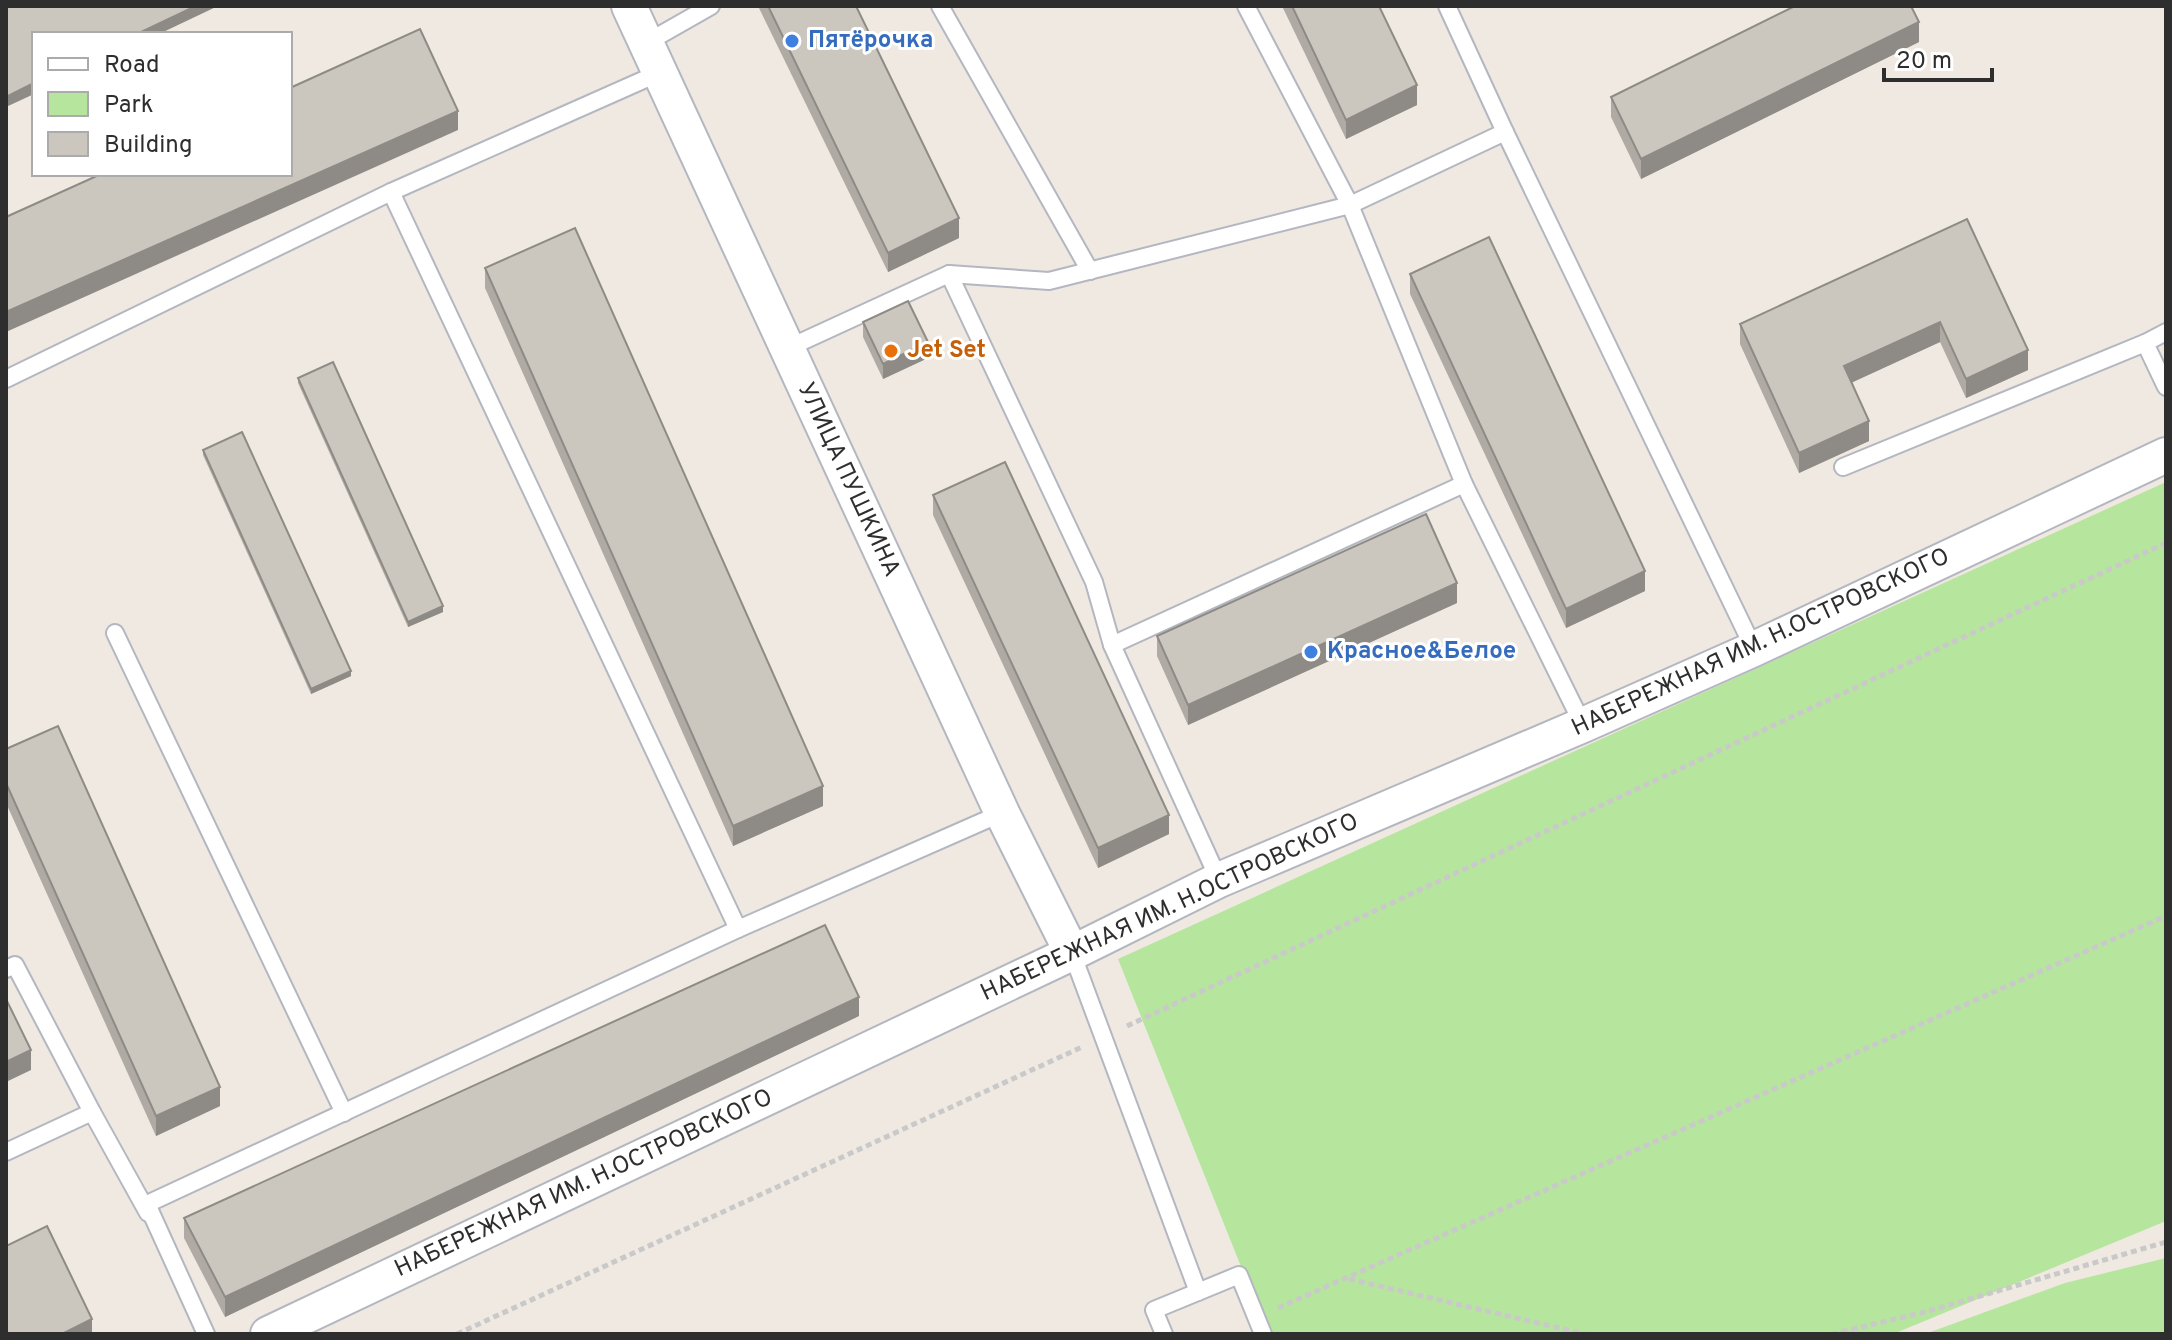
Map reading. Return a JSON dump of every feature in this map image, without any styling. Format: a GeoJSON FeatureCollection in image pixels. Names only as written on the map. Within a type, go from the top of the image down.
{"type":"FeatureCollection","features":[{"type":"Feature","properties":{"kind":"street","name":"УЛИЦА ПУШКИНА"},"geometry":{"type":"LineString","coordinates":[[629,6],[1002,813],[1072,953]]}},
{"type":"Feature","properties":{"kind":"street","name":"НАБЕРЕЖНАЯ ИМ. Н.ОСТРОВСКОГО"},"geometry":{"type":"LineString","coordinates":[[268,1334],[1072,953],[1219,880],[1754,649],[2166,455]]}},
{"type":"Feature","properties":{"kind":"lane"},"geometry":{"type":"LineString","coordinates":[[6,379],[391,192],[653,58],[711,6]]}},
{"type":"Feature","properties":{"kind":"lane"},"geometry":{"type":"LineString","coordinates":[[940,6],[1090,271]]}},
{"type":"Feature","properties":{"kind":"lane"},"geometry":{"type":"LineString","coordinates":[[1246,6],[1350,205],[1464,484],[1583,725]]}},
{"type":"Feature","properties":{"kind":"lane"},"geometry":{"type":"LineString","coordinates":[[1447,6],[1754,649]]}},
{"type":"Feature","properties":{"kind":"lane"},"geometry":{"type":"LineString","coordinates":[[788,348],[949,274],[1049,281],[1350,205],[1505,132]]}},
{"type":"Feature","properties":{"kind":"lane"},"geometry":{"type":"LineString","coordinates":[[391,192],[738,929]]}},
{"type":"Feature","properties":{"kind":"lane"},"geometry":{"type":"LineString","coordinates":[[949,274],[1094,582],[1112,645],[1219,880]]}},
{"type":"Feature","properties":{"kind":"lane"},"geometry":{"type":"LineString","coordinates":[[1843,467],[2166,332]]}},
{"type":"Feature","properties":{"kind":"lane"},"geometry":{"type":"LineString","coordinates":[[2145,343],[2166,387]]}},
{"type":"Feature","properties":{"kind":"lane"},"geometry":{"type":"LineString","coordinates":[[1112,645],[1464,484]]}},
{"type":"Feature","properties":{"kind":"lane"},"geometry":{"type":"LineString","coordinates":[[115,633],[344,1113]]}},
{"type":"Feature","properties":{"kind":"lane"},"geometry":{"type":"LineString","coordinates":[[206,1334],[147,1204],[738,929],[1002,813]]}},
{"type":"Feature","properties":{"kind":"lane"},"geometry":{"type":"LineString","coordinates":[[1072,953],[1198,1292]]}},
{"type":"Feature","properties":{"kind":"lane"},"geometry":{"type":"LineString","coordinates":[[6,969],[15,965],[164,1242]]}},
{"type":"Feature","properties":{"kind":"lane"},"geometry":{"type":"LineString","coordinates":[[6,1152],[92,1112]]}},
{"type":"Feature","properties":{"kind":"lane"},"geometry":{"type":"LineString","coordinates":[[1164,1334],[1154,1310],[1239,1275],[1263,1334]]}},
{"type":"Feature","properties":{"kind":"path"},"geometry":{"type":"LineString","coordinates":[[457,1334],[2166,543]]}},
{"type":"Feature","properties":{"kind":"path"},"geometry":{"type":"LineString","coordinates":[[1256,1318],[2166,916]]}},
{"type":"Feature","properties":{"kind":"path"},"geometry":{"type":"LineString","coordinates":[[1832,1334],[1929,1311],[2166,1242]]}},
{"type":"Feature","properties":{"kind":"path"},"geometry":{"type":"LineString","coordinates":[[1346,1278],[1585,1334]]}},
{"type":"Feature","properties":{"kind":"green space"},"geometry":{"type":"Polygon","coordinates":[[[2166,482],[2166,1221],[1893,1334],[1268,1334],[1118,959],[2166,482]]]}},
{"type":"Feature","properties":{"kind":"green space"},"geometry":{"type":"Polygon","coordinates":[[[2166,1258],[2166,1334],[1925,1334],[2065,1283],[2166,1258]]]}},
{"type":"Feature","properties":{"kind":"building"},"geometry":{"type":"Polygon","coordinates":[[[6,6],[196,6],[141,32],[32,32],[32,84],[6,97],[6,6]]]}},
{"type":"Feature","properties":{"kind":"building"},"geometry":{"type":"Polygon","coordinates":[[[768,6],[856,6],[959,218],[888,253],[768,6]]]}},
{"type":"Feature","properties":{"kind":"building"},"geometry":{"type":"Polygon","coordinates":[[[1292,6],[1379,6],[1417,85],[1346,120],[1292,6]]]}},
{"type":"Feature","properties":{"kind":"building"},"geometry":{"type":"Polygon","coordinates":[[[1795,6],[1911,6],[1919,22],[1641,159],[1611,97],[1795,6]]]}},
{"type":"Feature","properties":{"kind":"building"},"geometry":{"type":"Polygon","coordinates":[[[420,29],[458,111],[6,312],[6,217],[97,176],[292,176],[292,87],[420,29]]]}},
{"type":"Feature","properties":{"kind":"building"},"geometry":{"type":"Polygon","coordinates":[[[1967,219],[2028,350],[1966,379],[1940,322],[1844,366],[1869,421],[1799,453],[1740,324],[1967,219]]]}},
{"type":"Feature","properties":{"kind":"building"},"geometry":{"type":"Polygon","coordinates":[[[575,228],[823,786],[733,826],[485,268],[575,228]]]}},
{"type":"Feature","properties":{"kind":"building"},"geometry":{"type":"Polygon","coordinates":[[[1489,237],[1645,571],[1566,609],[1410,274],[1489,237]]]}},
{"type":"Feature","properties":{"kind":"building"},"geometry":{"type":"Polygon","coordinates":[[[908,301],[928,342],[883,364],[863,322],[908,301]]]}},
{"type":"Feature","properties":{"kind":"building"},"geometry":{"type":"Polygon","coordinates":[[[333,362],[443,606],[408,622],[298,378],[333,362]]]}},
{"type":"Feature","properties":{"kind":"building"},"geometry":{"type":"Polygon","coordinates":[[[242,432],[351,671],[311,689],[203,450],[242,432]]]}},
{"type":"Feature","properties":{"kind":"building"},"geometry":{"type":"Polygon","coordinates":[[[1005,462],[1169,815],[1098,848],[933,495],[1005,462]]]}},
{"type":"Feature","properties":{"kind":"building"},"geometry":{"type":"Polygon","coordinates":[[[1426,514],[1457,583],[1188,705],[1157,636],[1426,514]]]}},
{"type":"Feature","properties":{"kind":"building"},"geometry":{"type":"Polygon","coordinates":[[[58,726],[220,1087],[156,1116],[6,783],[6,749],[58,726]]]}},
{"type":"Feature","properties":{"kind":"building"},"geometry":{"type":"Polygon","coordinates":[[[825,925],[859,997],[225,1297],[184,1218],[825,925]]]}},
{"type":"Feature","properties":{"kind":"building"},"geometry":{"type":"Polygon","coordinates":[[[6,999],[31,1050],[6,1062],[6,999]]]}},
{"type":"Feature","properties":{"kind":"building"},"geometry":{"type":"Polygon","coordinates":[[[47,1226],[92,1319],[62,1334],[6,1334],[6,1246],[47,1226]]]}},
{"type":"Feature","properties":{"kind":"place","name":"Пятёрочка"},"geometry":{"type":"Point","coordinates":[792,41]}},
{"type":"Feature","properties":{"kind":"place","name":"Jet Set"},"geometry":{"type":"Point","coordinates":[891,351]}},
{"type":"Feature","properties":{"kind":"place","name":"Красное&Белое"},"geometry":{"type":"Point","coordinates":[1311,652]}}]}
